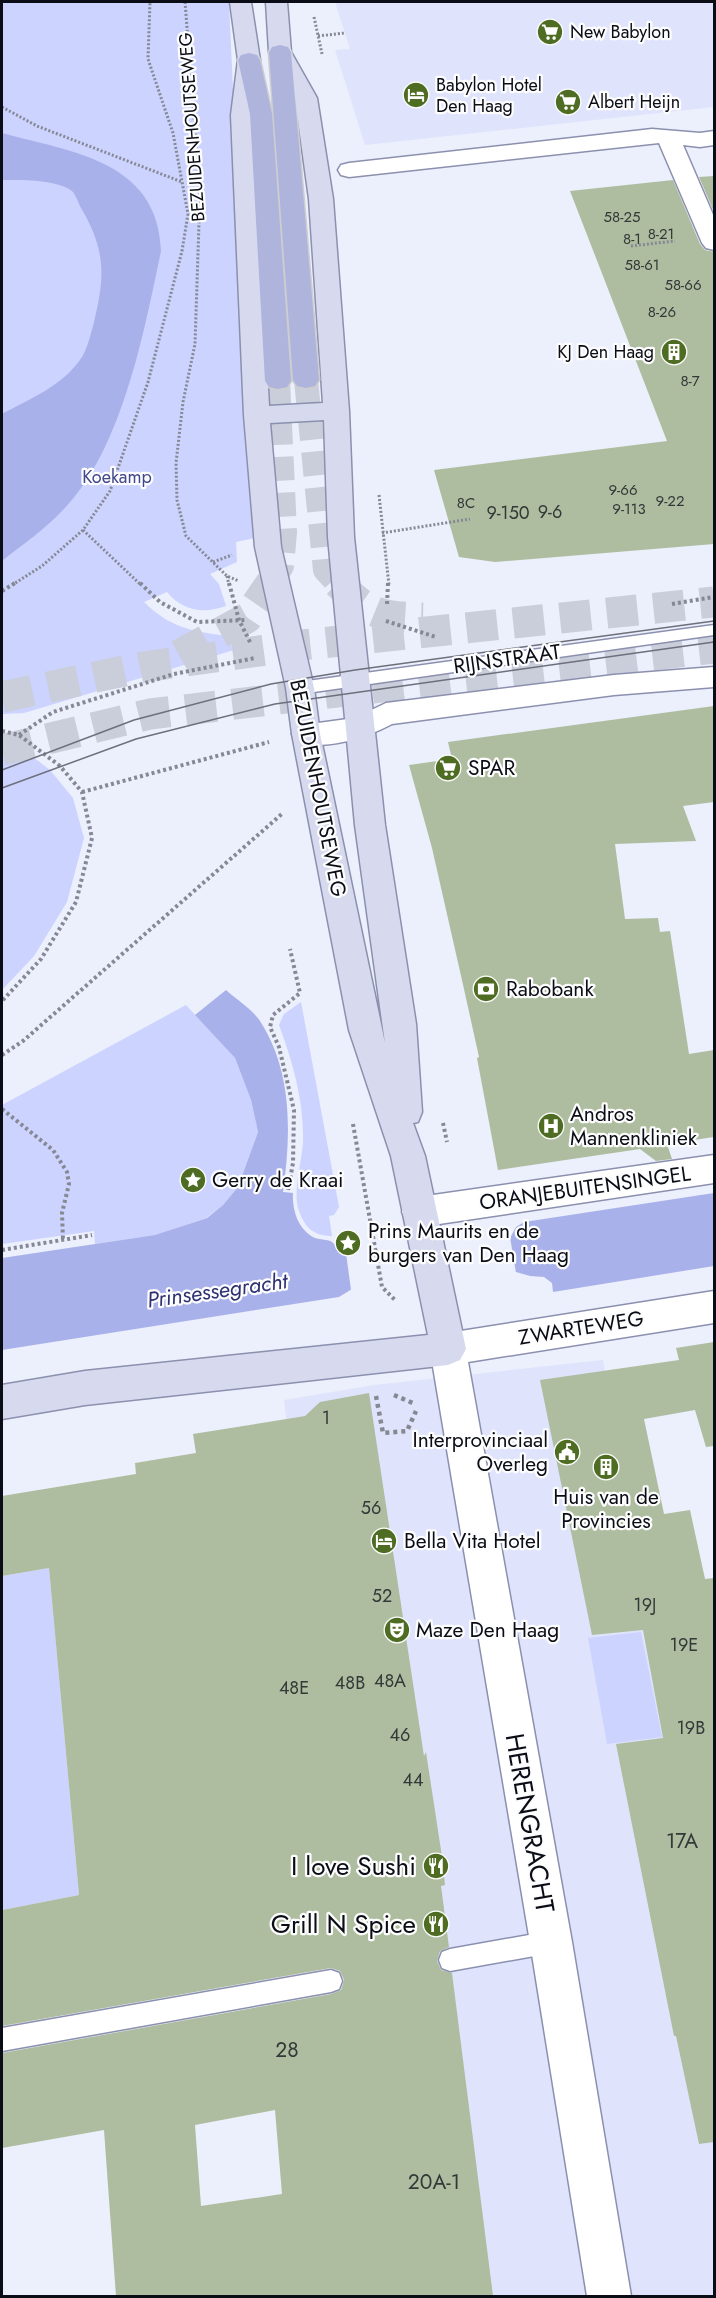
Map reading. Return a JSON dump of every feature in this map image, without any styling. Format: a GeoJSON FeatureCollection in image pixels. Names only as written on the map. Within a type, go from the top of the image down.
{"type":"FeatureCollection","features":[{"type":"Feature","properties":{"kind":"main road"},"geometry":{"type":"LineString","coordinates":[[280,52],[306,380]]}},
{"type":"Feature","properties":{"kind":"main road"},"geometry":{"type":"LineString","coordinates":[[249,60],[261,114],[278,381]]}},
{"type":"Feature","properties":{"kind":"street","name":"BEZUIDENHOUTSEWEG"},"geometry":{"type":"LineString","coordinates":[[240,2],[249,60],[242,116],[257,415],[268,547],[300,688],[306,734],[365,1030],[408,1156]]}},
{"type":"Feature","properties":{"kind":"street","name":"BEZUIDENHOUTSEWEG"},"geometry":{"type":"LineString","coordinates":[[276,2],[280,52],[306,98],[321,199],[336,411],[342,537],[370,825],[400,1024],[408,1156],[448,1349]]}},
{"type":"Feature","properties":{"kind":"street"},"geometry":{"type":"LineString","coordinates":[[550,125],[557,148]]}},
{"type":"Feature","properties":{"kind":"street"},"geometry":{"type":"LineString","coordinates":[[349,170],[652,136],[714,138]]}},
{"type":"Feature","properties":{"kind":"street"},"geometry":{"type":"LineString","coordinates":[[668,138],[713,240]]}},
{"type":"Feature","properties":{"kind":"street"},"geometry":{"type":"LineString","coordinates":[[257,415],[336,411]]}},
{"type":"Feature","properties":{"kind":"street","name":"RIJNSTRAAT"},"geometry":{"type":"LineString","coordinates":[[306,734],[360,728],[386,714],[614,685],[714,676]]}},
{"type":"Feature","properties":{"kind":"street","name":"ORANJEBUITENSINGEL"},"geometry":{"type":"LineString","coordinates":[[419,1212],[714,1169]]}},
{"type":"Feature","properties":{"kind":"street","name":"ZWARTEWEG"},"geometry":{"type":"LineString","coordinates":[[448,1349],[714,1308]]}},
{"type":"Feature","properties":{"kind":"street"},"geometry":{"type":"LineString","coordinates":[[2,1402],[85,1388],[448,1349]]}},
{"type":"Feature","properties":{"kind":"street","name":"HERENGRACHT"},"geometry":{"type":"LineString","coordinates":[[448,1349],[551,1942],[609,2296]]}},
{"type":"Feature","properties":{"kind":"lane","name":"RIJNSTRAAT"},"geometry":{"type":"LineString","coordinates":[[300,688],[714,630]]}},
{"type":"Feature","properties":{"kind":"lane"},"geometry":{"type":"LineString","coordinates":[[450,1960],[551,1942]]}},
{"type":"Feature","properties":{"kind":"lane"},"geometry":{"type":"LineString","coordinates":[[2,2040],[331,1981]]}},
{"type":"Feature","properties":{"kind":"path"},"geometry":{"type":"LineString","coordinates":[[2,591],[42,566],[83,530],[110,491],[148,382],[182,251],[188,214],[173,133],[148,59],[150,2]]}},
{"type":"Feature","properties":{"kind":"path","name":"BEZUIDENHOUTSEWEG"},"geometry":{"type":"LineString","coordinates":[[83,530],[160,602],[197,622],[238,620],[227,576],[186,536],[177,500],[176,463],[183,402],[195,344],[200,193],[184,2]]}},
{"type":"Feature","properties":{"kind":"path"},"geometry":{"type":"LineString","coordinates":[[318,36],[345,33]]}},
{"type":"Feature","properties":{"kind":"path"},"geometry":{"type":"LineString","coordinates":[[2,107],[37,126],[183,182]]}},
{"type":"Feature","properties":{"kind":"path"},"geometry":{"type":"LineString","coordinates":[[631,246],[713,240]]}},
{"type":"Feature","properties":{"kind":"path"},"geometry":{"type":"LineString","coordinates":[[386,610],[389,589],[382,533],[470,519]]}},
{"type":"Feature","properties":{"kind":"path"},"geometry":{"type":"LineString","coordinates":[[667,605],[714,597]]}},
{"type":"Feature","properties":{"kind":"path"},"geometry":{"type":"LineString","coordinates":[[385,620],[434,638],[445,637]]}},
{"type":"Feature","properties":{"kind":"path"},"geometry":{"type":"LineString","coordinates":[[19,735],[54,712],[75,705],[174,674],[265,656]]}},
{"type":"Feature","properties":{"kind":"path"},"geometry":{"type":"LineString","coordinates":[[2,731],[19,735],[60,766],[82,792],[92,838],[76,902],[41,959],[2,1001]]}},
{"type":"Feature","properties":{"kind":"path"},"geometry":{"type":"LineString","coordinates":[[82,792],[306,734]]}},
{"type":"Feature","properties":{"kind":"path"},"geometry":{"type":"LineString","coordinates":[[2,1054],[23,1041],[57,1012],[289,808]]}},
{"type":"Feature","properties":{"kind":"path"},"geometry":{"type":"LineString","coordinates":[[288,1190],[293,1163],[294,1110],[279,1047],[270,1027],[273,1015],[300,993],[290,949]]}},
{"type":"Feature","properties":{"kind":"path"},"geometry":{"type":"LineString","coordinates":[[2,1109],[40,1139],[58,1157],[66,1171],[69,1185],[62,1216],[63,1240]]}},
{"type":"Feature","properties":{"kind":"path"},"geometry":{"type":"LineString","coordinates":[[2,1250],[92,1235]]}},
{"type":"Feature","properties":{"kind":"path"},"geometry":{"type":"LineString","coordinates":[[375,1251],[382,1287]]}},
{"type":"Feature","properties":{"kind":"path"},"geometry":{"type":"LineString","coordinates":[[381,1421],[383,1432]]}},
{"type":"Feature","properties":{"kind":"shaded area"},"geometry":{"type":"Polygon","coordinates":[[[335,2],[714,2],[714,107],[365,145],[335,50],[350,49],[335,2]]]}},
{"type":"Feature","properties":{"kind":"shaded area"},"geometry":{"type":"Polygon","coordinates":[[[603,1360],[714,1937],[714,2296],[388,2296],[284,1400],[374,1385],[603,1360]]]}},
{"type":"Feature","properties":{"kind":"green space","name":"Koekamp"},"geometry":{"type":"Polygon","coordinates":[[[2,2],[229,2],[248,417],[259,537],[236,542],[237,562],[210,574],[219,584],[226,606],[209,610],[194,609],[180,603],[167,592],[144,602],[172,623],[227,636],[234,650],[24,713],[2,714],[2,2]]]}},
{"type":"Feature","properties":{"kind":"green space"},"geometry":{"type":"Polygon","coordinates":[[[2,742],[24,750],[50,770],[73,798],[84,838],[67,902],[34,956],[2,990],[2,742]]]}},
{"type":"Feature","properties":{"kind":"green space"},"geometry":{"type":"Polygon","coordinates":[[[301,1002],[339,1207],[334,1215],[329,1216],[332,1236],[311,1230],[301,1217],[297,1204],[303,1142],[302,1112],[293,1068],[279,1025],[284,1014],[301,1002]]]}},
{"type":"Feature","properties":{"kind":"green space"},"geometry":{"type":"Polygon","coordinates":[[[186,1005],[235,1058],[251,1100],[258,1132],[238,1187],[223,1205],[206,1218],[156,1235],[95,1244],[94,1231],[2,1244],[2,1105],[186,1005]]]}},
{"type":"Feature","properties":{"kind":"green space"},"geometry":{"type":"Polygon","coordinates":[[[49,1568],[79,1895],[2,1910],[2,1576],[49,1568]]]}},
{"type":"Feature","properties":{"kind":"green space"},"geometry":{"type":"Polygon","coordinates":[[[641,1632],[662,1737],[607,1744],[588,1638],[641,1632]]]}},
{"type":"Feature","properties":{"kind":"water"},"geometry":{"type":"Polygon","coordinates":[[[2,133],[82,155],[106,165],[128,179],[145,197],[156,221],[161,251],[128,389],[100,456],[83,486],[62,511],[2,561],[2,414],[56,384],[82,357],[94,322],[100,291],[101,264],[95,237],[73,192],[49,182],[2,180],[2,133]]]}},
{"type":"Feature","properties":{"kind":"water","name":"Prinsessegracht"},"geometry":{"type":"Polygon","coordinates":[[[226,990],[260,1021],[279,1061],[284,1082],[288,1126],[283,1192],[293,1193],[297,1219],[304,1230],[315,1238],[330,1241],[346,1254],[510,1238],[516,1227],[524,1222],[714,1193],[714,1266],[553,1292],[552,1283],[544,1277],[516,1272],[352,1289],[339,1297],[2,1350],[2,1258],[155,1235],[207,1218],[223,1205],[238,1187],[258,1132],[251,1100],[235,1058],[195,1015],[226,990]]]}},
{"type":"Feature","properties":{"kind":"pier"},"geometry":{"type":"Polygon","coordinates":[[[510,1237],[516,1273],[351,1290],[346,1253],[510,1237]]]}},
{"type":"Feature","properties":{"kind":"building"},"geometry":{"type":"Polygon","coordinates":[[[714,176],[714,212],[699,177],[714,176]]]}},
{"type":"Feature","properties":{"kind":"building","name":"KJ Den Haag"},"geometry":{"type":"Polygon","coordinates":[[[673,180],[700,244],[705,250],[714,252],[714,544],[495,562],[459,557],[434,470],[667,441],[570,191],[673,180]]]}},
{"type":"Feature","properties":{"kind":"building"},"geometry":{"type":"Polygon","coordinates":[[[714,706],[714,802],[683,806],[696,841],[615,844],[625,919],[658,918],[660,932],[670,931],[689,1054],[714,1050],[714,1137],[667,1144],[672,1159],[656,1161],[640,1149],[498,1170],[477,1058],[479,1057],[432,848],[409,765],[452,759],[448,742],[714,706]]]}},
{"type":"Feature","properties":{"kind":"building"},"geometry":{"type":"Polygon","coordinates":[[[714,1342],[714,1446],[706,1447],[695,1410],[644,1419],[664,1514],[690,1510],[705,1579],[714,1578],[714,2142],[699,2144],[676,2036],[674,2036],[616,1744],[663,1738],[643,1630],[592,1635],[540,1380],[679,1360],[676,1348],[714,1342]]]}},
{"type":"Feature","properties":{"kind":"building"},"geometry":{"type":"Polygon","coordinates":[[[369,1393],[424,1756],[426,1752],[441,1850],[445,1885],[441,1886],[449,1947],[440,1951],[437,1961],[441,1970],[452,1973],[493,2296],[116,2296],[104,2130],[2,2148],[2,2053],[331,1994],[341,1990],[344,1980],[340,1971],[331,1968],[2,2026],[2,1910],[79,1895],[49,1568],[2,1576],[2,1496],[136,1474],[135,1463],[196,1453],[193,1434],[305,1416],[320,1402],[369,1393]],[[275,2110],[195,2125],[201,2206],[282,2194],[275,2110]]]}},
{"type":"Feature","properties":{"kind":"tunnel"},"geometry":{"type":"LineString","coordinates":[[306,380],[325,570],[339,585]]}},
{"type":"Feature","properties":{"kind":"tunnel"},"geometry":{"type":"LineString","coordinates":[[270,585],[282,566],[285,532],[278,381]]}},
{"type":"Feature","properties":{"kind":"tunnel"},"geometry":{"type":"LineString","coordinates":[[179,655],[247,618],[271,583]]}},
{"type":"Feature","properties":{"kind":"tunnel"},"geometry":{"type":"LineString","coordinates":[[338,583],[358,601],[376,612],[385,615],[423,618]]}},
{"type":"Feature","properties":{"kind":"tunnel"},"geometry":{"type":"LineString","coordinates":[[2,697],[143,667],[302,645],[714,602]]}},
{"type":"Feature","properties":{"kind":"tunnel"},"geometry":{"type":"LineString","coordinates":[[2,750],[150,714],[714,648]]}},
{"type":"Feature","properties":{"kind":"tram line"},"geometry":{"type":"LineString","coordinates":[[2,770],[134,720],[271,684],[355,670],[714,621]]}},
{"type":"Feature","properties":{"kind":"tram line"},"geometry":{"type":"LineString","coordinates":[[2,788],[136,739],[275,704],[714,642]]}},
{"type":"Feature","properties":{"kind":"place","name":"New Babylon"},"geometry":{"type":"Point","coordinates":[550,32]}},
{"type":"Feature","properties":{"kind":"place","name":"Babylon Hotel Den Haag"},"geometry":{"type":"Point","coordinates":[416,95]}},
{"type":"Feature","properties":{"kind":"place","name":"Albert Heijn"},"geometry":{"type":"Point","coordinates":[568,102]}},
{"type":"Feature","properties":{"kind":"place","name":"KJ Den Haag"},"geometry":{"type":"Point","coordinates":[674,352]}},
{"type":"Feature","properties":{"kind":"place","name":"SPAR"},"geometry":{"type":"Point","coordinates":[448,768]}},
{"type":"Feature","properties":{"kind":"place","name":"Rabobank"},"geometry":{"type":"Point","coordinates":[486,989]}},
{"type":"Feature","properties":{"kind":"place","name":"Andros Mannenkliniek"},"geometry":{"type":"Point","coordinates":[551,1126]}},
{"type":"Feature","properties":{"kind":"place","name":"Gerry de Kraai"},"geometry":{"type":"Point","coordinates":[193,1180]}},
{"type":"Feature","properties":{"kind":"place","name":"Prins Maurits en de burgers van Den Haag"},"geometry":{"type":"Point","coordinates":[348,1243]}},
{"type":"Feature","properties":{"kind":"place","name":"Interprovinciaal Overleg"},"geometry":{"type":"Point","coordinates":[567,1452]}},
{"type":"Feature","properties":{"kind":"place","name":"Huis van de Provincies"},"geometry":{"type":"Point","coordinates":[606,1467]}},
{"type":"Feature","properties":{"kind":"place","name":"Bella Vita Hotel"},"geometry":{"type":"Point","coordinates":[384,1541]}},
{"type":"Feature","properties":{"kind":"place","name":"Maze Den Haag"},"geometry":{"type":"Point","coordinates":[397,1630]}},
{"type":"Feature","properties":{"kind":"place","name":"I love Sushi"},"geometry":{"type":"Point","coordinates":[436,1866]}},
{"type":"Feature","properties":{"kind":"place","name":"Grill N Spice"},"geometry":{"type":"Point","coordinates":[436,1924]}}]}
